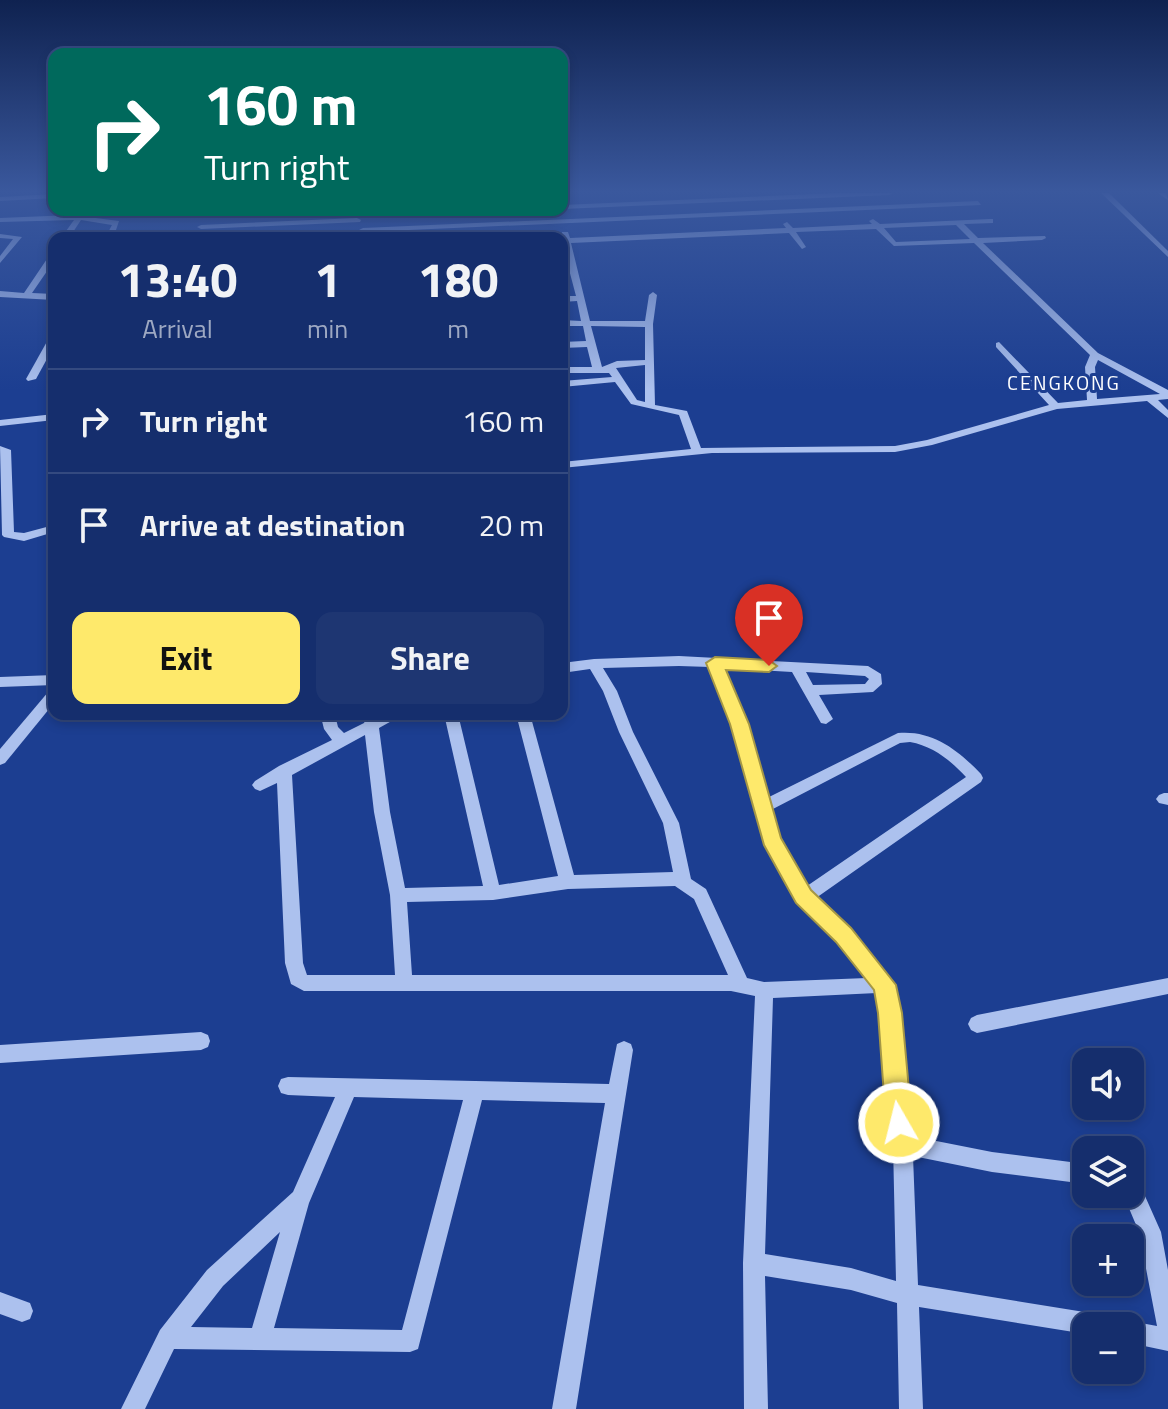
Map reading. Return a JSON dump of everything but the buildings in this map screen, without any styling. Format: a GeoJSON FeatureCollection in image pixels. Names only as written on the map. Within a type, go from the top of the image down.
{"type":"FeatureCollection","features":[{"type":"Feature","properties":{"kind":"street"},"geometry":{"type":"LineString","coordinates":[[995,259],[1095,355],[1168,395]]}},
{"type":"Feature","properties":{"kind":"street"},"geometry":{"type":"LineString","coordinates":[[568,262],[576,278],[591,344],[602,369]]}},
{"type":"Feature","properties":{"kind":"street"},"geometry":{"type":"LineString","coordinates":[[26,296],[48,264]]}},
{"type":"Feature","properties":{"kind":"street"},"geometry":{"type":"LineString","coordinates":[[568,279],[576,278]]}},
{"type":"Feature","properties":{"kind":"street"},"geometry":{"type":"LineString","coordinates":[[0,294],[48,297]]}},
{"type":"Feature","properties":{"kind":"street"},"geometry":{"type":"LineString","coordinates":[[650,407],[649,324],[653,295]]}},
{"type":"Feature","properties":{"kind":"street"},"geometry":{"type":"LineString","coordinates":[[568,299],[580,298]]}},
{"type":"Feature","properties":{"kind":"street"},"geometry":{"type":"LineString","coordinates":[[568,323],[649,324]]}},
{"type":"Feature","properties":{"kind":"street"},"geometry":{"type":"LineString","coordinates":[[568,345],[591,344]]}},
{"type":"Feature","properties":{"kind":"street"},"geometry":{"type":"LineString","coordinates":[[999,345],[1056,406]]}},
{"type":"Feature","properties":{"kind":"street"},"geometry":{"type":"LineString","coordinates":[[31,379],[48,349]]}},
{"type":"Feature","properties":{"kind":"street"},"geometry":{"type":"LineString","coordinates":[[1092,401],[1090,367],[1095,355]]}},
{"type":"Feature","properties":{"kind":"street"},"geometry":{"type":"LineString","coordinates":[[602,369],[617,364],[650,362]]}},
{"type":"Feature","properties":{"kind":"street"},"geometry":{"type":"LineString","coordinates":[[568,370],[613,371],[634,402],[683,413],[697,451]]}},
{"type":"Feature","properties":{"kind":"street"},"geometry":{"type":"LineString","coordinates":[[568,383],[616,379]]}},
{"type":"Feature","properties":{"kind":"street"},"geometry":{"type":"LineString","coordinates":[[568,464],[697,451],[895,449],[928,443],[1056,406],[1168,395]]}},
{"type":"Feature","properties":{"kind":"street"},"geometry":{"type":"LineString","coordinates":[[1149,397],[1168,415]]}},
{"type":"Feature","properties":{"kind":"street"},"geometry":{"type":"LineString","coordinates":[[0,423],[48,418]]}},
{"type":"Feature","properties":{"kind":"street"},"geometry":{"type":"LineString","coordinates":[[0,449],[6,450],[4,488],[8,535],[24,537],[48,530]]}},
{"type":"Feature","properties":{"kind":"street"},"geometry":{"type":"LineString","coordinates":[[715,663],[740,724],[771,839],[804,897],[844,935],[884,985],[890,1013],[895,1102],[903,1144],[905,1294],[911,1409]]}},
{"type":"Feature","properties":{"kind":"street"},"geometry":{"type":"LineString","coordinates":[[568,667],[594,664],[715,663],[868,671],[876,677],[875,684],[868,689],[809,690]]}},
{"type":"Feature","properties":{"kind":"street"},"geometry":{"type":"LineString","coordinates":[[594,664],[610,691],[626,732],[671,823],[683,881]]}},
{"type":"Feature","properties":{"kind":"street"},"geometry":{"type":"LineString","coordinates":[[796,667],[826,719]]}},
{"type":"Feature","properties":{"kind":"street"},"geometry":{"type":"LineString","coordinates":[[0,682],[48,680]]}},
{"type":"Feature","properties":{"kind":"street"},"geometry":{"type":"LineString","coordinates":[[2,753],[48,701]]}},
{"type":"Feature","properties":{"kind":"street"},"geometry":{"type":"LineString","coordinates":[[329,720],[328,723],[341,740]]}},
{"type":"Feature","properties":{"kind":"street"},"geometry":{"type":"LineString","coordinates":[[260,785],[378,720]]}},
{"type":"Feature","properties":{"kind":"street"},"geometry":{"type":"LineString","coordinates":[[452,720],[493,893]]}},
{"type":"Feature","properties":{"kind":"street"},"geometry":{"type":"LineString","coordinates":[[525,720],[568,882]]}},
{"type":"Feature","properties":{"kind":"street"},"geometry":{"type":"LineString","coordinates":[[371,723],[382,812],[398,895],[404,981]]}},
{"type":"Feature","properties":{"kind":"street"},"geometry":{"type":"LineString","coordinates":[[761,808],[898,738],[912,735],[937,744],[976,778],[804,897]]}},
{"type":"Feature","properties":{"kind":"street"},"geometry":{"type":"LineString","coordinates":[[284,770],[297,978],[304,983],[740,983],[764,990],[884,985]]}},
{"type":"Feature","properties":{"kind":"street"},"geometry":{"type":"LineString","coordinates":[[398,895],[493,893],[568,882],[683,881],[700,894],[740,983]]}},
{"type":"Feature","properties":{"kind":"street"},"geometry":{"type":"LineString","coordinates":[[977,1024],[1168,986]]}},
{"type":"Feature","properties":{"kind":"street"},"geometry":{"type":"LineString","coordinates":[[756,1409],[754,1263],[764,990]]}},
{"type":"Feature","properties":{"kind":"street"},"geometry":{"type":"LineString","coordinates":[[0,1054],[201,1041]]}},
{"type":"Feature","properties":{"kind":"street"},"geometry":{"type":"LineString","coordinates":[[564,1409],[624,1050]]}},
{"type":"Feature","properties":{"kind":"street"},"geometry":{"type":"LineString","coordinates":[[288,1086],[617,1094]]}},
{"type":"Feature","properties":{"kind":"street"},"geometry":{"type":"LineString","coordinates":[[260,1339],[300,1199],[349,1087]]}},
{"type":"Feature","properties":{"kind":"street"},"geometry":{"type":"LineString","coordinates":[[168,1338],[410,1341],[475,1090]]}},
{"type":"Feature","properties":{"kind":"street"},"geometry":{"type":"LineString","coordinates":[[903,1144],[992,1162],[1072,1172]]}},
{"type":"Feature","properties":{"kind":"street"},"geometry":{"type":"LineString","coordinates":[[133,1409],[168,1338],[215,1278],[300,1199]]}},
{"type":"Feature","properties":{"kind":"street"},"geometry":{"type":"LineString","coordinates":[[1140,1208],[1150,1232],[1168,1327]]}},
{"type":"Feature","properties":{"kind":"street"},"geometry":{"type":"LineString","coordinates":[[754,1263],[851,1279],[905,1294],[1072,1321]]}},
{"type":"Feature","properties":{"kind":"street"},"geometry":{"type":"LineString","coordinates":[[0,1303],[22,1311]]}},
{"type":"Feature","properties":{"kind":"street"},"geometry":{"type":"LineString","coordinates":[[1144,1335],[1168,1340]]}},
{"type":"Feature","properties":{"kind":"district","name":"CENGKONG"},"geometry":{"type":"Point","coordinates":[1064,383]}},
{"type":"Feature","properties":{"kind":"route"},"geometry":{"type":"LineString","coordinates":[[769,666],[715,663],[740,724],[771,839],[804,897],[844,935],[884,985],[890,1013],[899,1123]]}}]}
